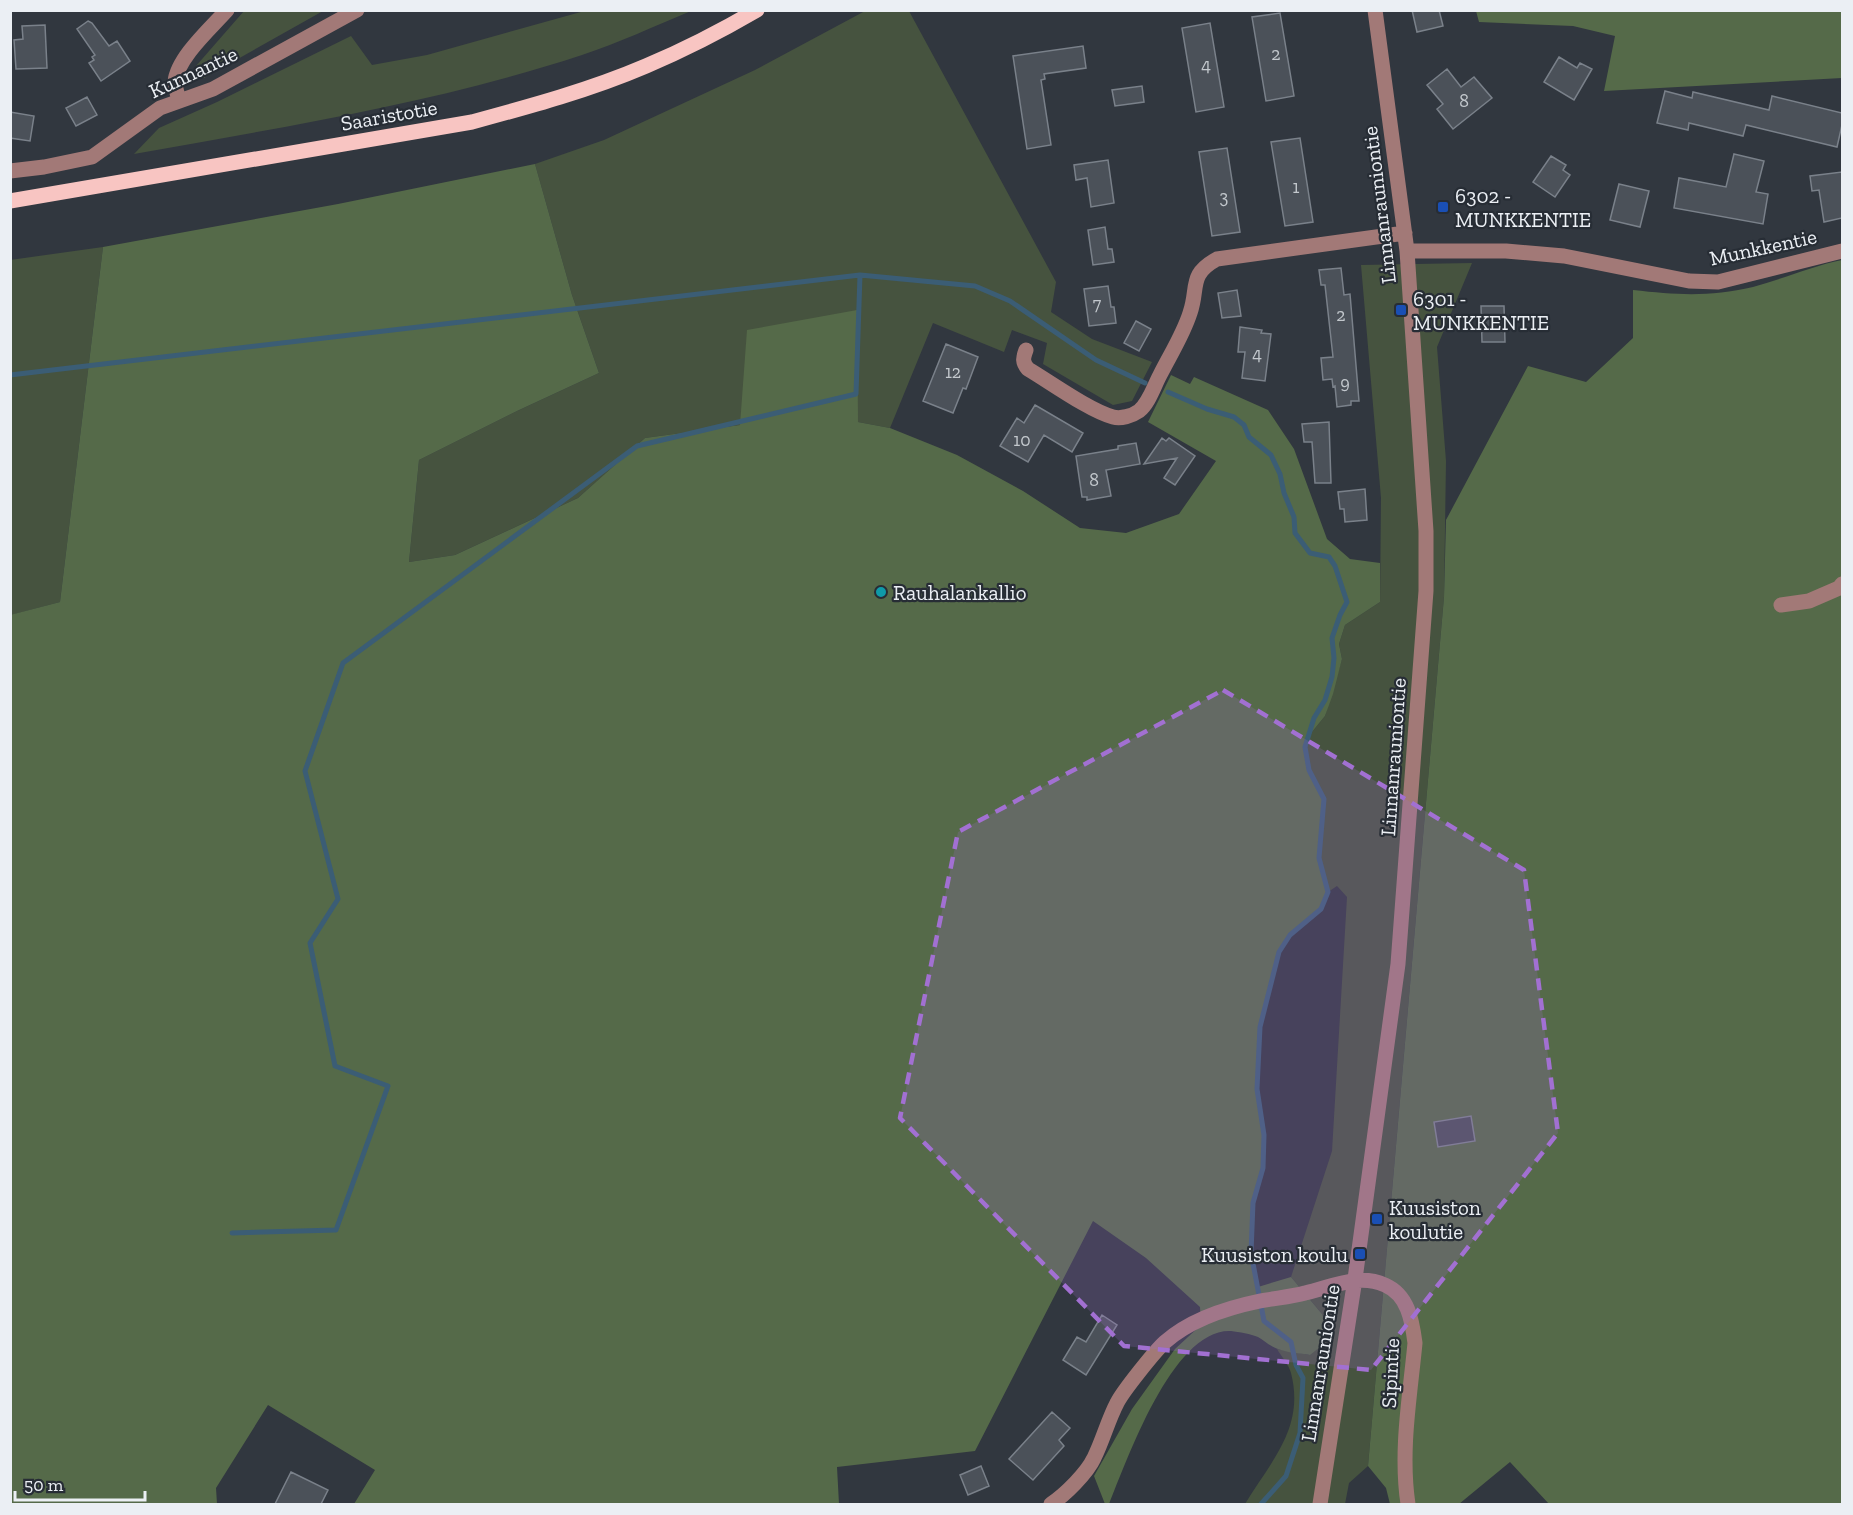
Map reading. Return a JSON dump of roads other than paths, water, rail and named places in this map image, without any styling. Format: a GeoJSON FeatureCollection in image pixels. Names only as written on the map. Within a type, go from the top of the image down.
{"type":"FeatureCollection","features":[{"type":"Feature","properties":{"kind":"main road","name":"Saaristotie"},"geometry":{"type":"LineString","coordinates":[[10,201],[472,122],[530,107],[646,67],[707,39],[757,10]]}},
{"type":"Feature","properties":{"kind":"street"},"geometry":{"type":"LineString","coordinates":[[179,101],[175,82],[180,66],[227,10]]}},
{"type":"Feature","properties":{"kind":"street","name":"Kunnantie"},"geometry":{"type":"LineString","coordinates":[[10,171],[93,157],[160,108],[213,89],[357,10]]}},
{"type":"Feature","properties":{"kind":"street","name":"Linnanrauniontie"},"geometry":{"type":"LineString","coordinates":[[1320,1504],[1355,1280],[1398,964],[1426,591],[1426,531],[1407,251],[1375,10]]}},
{"type":"Feature","properties":{"kind":"street"},"geometry":{"type":"LineString","coordinates":[[1026,350],[1023,358],[1028,369],[1101,412],[1115,417],[1128,416],[1140,410],[1148,399],[1180,337],[1194,301],[1198,274],[1206,265],[1217,259],[1405,233]]}},
{"type":"Feature","properties":{"kind":"street","name":"Munkkentie"},"geometry":{"type":"LineString","coordinates":[[1407,251],[1506,251],[1564,256],[1689,281],[1718,282],[1842,251]]}},
{"type":"Feature","properties":{"kind":"street"},"geometry":{"type":"LineString","coordinates":[[1781,605],[1809,601],[1839,588],[1842,584]]}},
{"type":"Feature","properties":{"kind":"street"},"geometry":{"type":"LineString","coordinates":[[1051,1504],[1062,1497],[1094,1460],[1118,1402],[1164,1343],[1195,1321],[1228,1309],[1303,1294],[1355,1280]]}},
{"type":"Feature","properties":{"kind":"street","name":"Sipintie"},"geometry":{"type":"LineString","coordinates":[[1355,1280],[1386,1285],[1398,1294],[1408,1308],[1413,1325],[1415,1342],[1405,1454],[1408,1504]]}},
{"type":"Feature","properties":{"kind":"waterway"},"geometry":{"type":"LineString","coordinates":[[10,375],[860,275],[975,286],[1010,301],[1096,360],[1145,383]]}},
{"type":"Feature","properties":{"kind":"waterway"},"geometry":{"type":"LineString","coordinates":[[232,1233],[336,1230],[388,1086],[335,1066],[310,943],[338,899],[305,771],[343,663],[637,446],[856,394],[860,275]]}},
{"type":"Feature","properties":{"kind":"waterway"},"geometry":{"type":"LineString","coordinates":[[1168,392],[1207,409],[1234,417],[1244,425],[1249,437],[1271,455],[1280,474],[1284,493],[1294,517],[1295,533],[1310,553],[1329,557],[1335,566],[1347,602],[1332,638],[1334,658],[1332,677],[1325,700],[1314,718],[1305,747],[1309,770],[1324,799],[1319,858],[1328,892],[1321,909],[1290,935],[1279,952],[1260,1027],[1257,1089],[1264,1135],[1263,1168],[1253,1203],[1251,1253],[1264,1321],[1291,1342],[1296,1365],[1303,1378],[1300,1433],[1286,1476],[1261,1504]]}},
{"type":"Feature","properties":{"kind":"place","name":"6302 - MUNKKENTIE"},"geometry":{"type":"Point","coordinates":[1443,207]}},
{"type":"Feature","properties":{"kind":"place","name":"6301 - MUNKKENTIE"},"geometry":{"type":"Point","coordinates":[1401,310]}},
{"type":"Feature","properties":{"kind":"place","name":"Rauhalankallio"},"geometry":{"type":"Point","coordinates":[881,592]}},
{"type":"Feature","properties":{"kind":"place","name":"Kuusiston koulutie"},"geometry":{"type":"Point","coordinates":[1377,1219]}},
{"type":"Feature","properties":{"kind":"place","name":"Kuusiston koulu"},"geometry":{"type":"Point","coordinates":[1360,1254]}}]}
